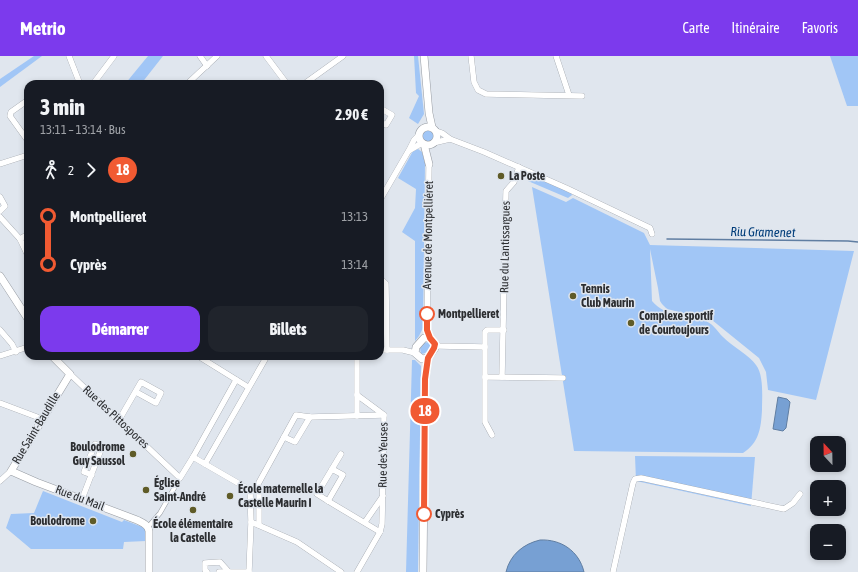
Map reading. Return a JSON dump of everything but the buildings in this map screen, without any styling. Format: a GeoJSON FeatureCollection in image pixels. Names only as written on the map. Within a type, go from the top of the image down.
{"type":"FeatureCollection","features":[{"type":"Feature","properties":{"kind":"street"},"geometry":{"type":"LineString","coordinates":[[69,56],[78,80]]}},
{"type":"Feature","properties":{"kind":"street"},"geometry":{"type":"LineString","coordinates":[[96,80],[114,56]]}},
{"type":"Feature","properties":{"kind":"street"},"geometry":{"type":"LineString","coordinates":[[200,56],[207,66]]}},
{"type":"Feature","properties":{"kind":"street"},"geometry":{"type":"LineString","coordinates":[[191,80],[217,56]]}},
{"type":"Feature","properties":{"kind":"street"},"geometry":{"type":"LineString","coordinates":[[266,56],[283,80]]}},
{"type":"Feature","properties":{"kind":"street"},"geometry":{"type":"LineString","coordinates":[[310,80],[343,56]]}},
{"type":"Feature","properties":{"kind":"street"},"geometry":{"type":"LineString","coordinates":[[424,56],[431,128],[437,136],[428,143]]}},
{"type":"Feature","properties":{"kind":"street"},"geometry":{"type":"LineString","coordinates":[[472,56],[474,82],[478,90],[486,94],[582,96]]}},
{"type":"Feature","properties":{"kind":"street"},"geometry":{"type":"LineString","coordinates":[[556,56],[569,95]]}},
{"type":"Feature","properties":{"kind":"street"},"geometry":{"type":"LineString","coordinates":[[24,103],[11,112],[10,116],[24,135]]}},
{"type":"Feature","properties":{"kind":"street"},"geometry":{"type":"LineString","coordinates":[[384,110],[392,115],[386,125],[384,124]]}},
{"type":"Feature","properties":{"kind":"street"},"geometry":{"type":"LineString","coordinates":[[384,193],[421,130],[431,128],[450,139],[519,167],[650,228],[652,234]]}},
{"type":"Feature","properties":{"kind":"street","name":"Avenue de Montpelliéret"},"geometry":{"type":"LineString","coordinates":[[418,135],[428,143],[427,338],[436,346]]}},
{"type":"Feature","properties":{"kind":"street"},"geometry":{"type":"LineString","coordinates":[[409,150],[428,143],[450,139]]}},
{"type":"Feature","properties":{"kind":"street"},"geometry":{"type":"LineString","coordinates":[[0,164],[24,156]]}},
{"type":"Feature","properties":{"kind":"street","name":"Rue du Lantissargues"},"geometry":{"type":"LineString","coordinates":[[502,377],[506,190],[514,182],[519,167]]}},
{"type":"Feature","properties":{"kind":"street"},"geometry":{"type":"LineString","coordinates":[[0,198],[5,206],[0,211]]}},
{"type":"Feature","properties":{"kind":"street"},"geometry":{"type":"LineString","coordinates":[[0,217],[20,239],[24,248]]}},
{"type":"Feature","properties":{"kind":"street"},"geometry":{"type":"LineString","coordinates":[[20,239],[24,236]]}},
{"type":"Feature","properties":{"kind":"street"},"geometry":{"type":"LineString","coordinates":[[0,276],[24,312]]}},
{"type":"Feature","properties":{"kind":"street"},"geometry":{"type":"LineString","coordinates":[[384,282],[386,284],[387,350],[416,350],[425,358]]}},
{"type":"Feature","properties":{"kind":"street"},"geometry":{"type":"LineString","coordinates":[[0,330],[12,344],[16,352]]}},
{"type":"Feature","properties":{"kind":"street"},"geometry":{"type":"LineString","coordinates":[[492,435],[485,422],[485,332],[487,330],[504,330]]}},
{"type":"Feature","properties":{"kind":"street"},"geometry":{"type":"LineString","coordinates":[[416,350],[427,338]]}},
{"type":"Feature","properties":{"kind":"street"},"geometry":{"type":"LineString","coordinates":[[423,572],[425,358],[436,346],[485,347]]}},
{"type":"Feature","properties":{"kind":"street"},"geometry":{"type":"LineString","coordinates":[[0,356],[24,349]]}},
{"type":"Feature","properties":{"kind":"street","name":"Rue des Pittospores"},"geometry":{"type":"LineString","coordinates":[[56,360],[180,478]]}},
{"type":"Feature","properties":{"kind":"street"},"geometry":{"type":"LineString","coordinates":[[204,360],[248,388]]}},
{"type":"Feature","properties":{"kind":"street"},"geometry":{"type":"LineString","coordinates":[[205,464],[265,360]]}},
{"type":"Feature","properties":{"kind":"street"},"geometry":{"type":"LineString","coordinates":[[357,360],[357,416]]}},
{"type":"Feature","properties":{"kind":"street","name":"Rue Saint-Baudille"},"geometry":{"type":"LineString","coordinates":[[0,481],[11,470],[70,374]]}},
{"type":"Feature","properties":{"kind":"street"},"geometry":{"type":"LineString","coordinates":[[485,377],[563,378]]}},
{"type":"Feature","properties":{"kind":"street"},"geometry":{"type":"LineString","coordinates":[[149,572],[148,527],[160,513],[236,380]]}},
{"type":"Feature","properties":{"kind":"street"},"geometry":{"type":"LineString","coordinates":[[119,420],[136,392]]}},
{"type":"Feature","properties":{"kind":"street","name":"Rue des Yeuses"},"geometry":{"type":"LineString","coordinates":[[357,395],[384,415],[382,524],[380,532],[357,572]]}},
{"type":"Feature","properties":{"kind":"street"},"geometry":{"type":"LineString","coordinates":[[0,403],[42,420]]}},
{"type":"Feature","properties":{"kind":"street"},"geometry":{"type":"LineString","coordinates":[[250,490],[257,486],[296,415],[310,417],[384,415]]}},
{"type":"Feature","properties":{"kind":"street"},"geometry":{"type":"LineString","coordinates":[[284,437],[296,442],[310,417]]}},
{"type":"Feature","properties":{"kind":"street"},"geometry":{"type":"LineString","coordinates":[[82,499],[92,475],[102,446],[95,444],[84,472],[92,475]]}},
{"type":"Feature","properties":{"kind":"street"},"geometry":{"type":"LineString","coordinates":[[341,454],[317,494],[380,532]]}},
{"type":"Feature","properties":{"kind":"street"},"geometry":{"type":"LineString","coordinates":[[193,457],[250,490]]}},
{"type":"Feature","properties":{"kind":"street"},"geometry":{"type":"LineString","coordinates":[[328,501],[344,475],[332,469]]}},
{"type":"Feature","properties":{"kind":"street","name":"Rue du Mail"},"geometry":{"type":"LineString","coordinates":[[11,470],[137,520],[148,527]]}},
{"type":"Feature","properties":{"kind":"street"},"geometry":{"type":"LineString","coordinates":[[613,572],[633,482],[635,480],[641,478],[784,509],[794,502],[800,494]]}},
{"type":"Feature","properties":{"kind":"street"},"geometry":{"type":"LineString","coordinates":[[257,486],[259,493],[258,525]]}},
{"type":"Feature","properties":{"kind":"street"},"geometry":{"type":"LineString","coordinates":[[219,572],[249,572],[251,522],[250,490]]}},
{"type":"Feature","properties":{"kind":"street","name":"Rue des Yeuses"},"geometry":{"type":"LineString","coordinates":[[365,522],[383,496]]}},
{"type":"Feature","properties":{"kind":"street"},"geometry":{"type":"LineString","coordinates":[[251,522],[297,542],[341,572]]}},
{"type":"Feature","properties":{"kind":"street"},"geometry":{"type":"LineString","coordinates":[[207,572],[205,570],[205,563],[220,562],[228,572]]}},
{"type":"Feature","properties":{"kind":"shaded area"},"geometry":{"type":"Polygon","coordinates":[[[34,56],[42,56],[0,87],[0,79],[34,56]]]}},
{"type":"Feature","properties":{"kind":"shaded area"},"geometry":{"type":"Polygon","coordinates":[[[148,56],[163,56],[144,80],[128,80],[148,56]]]}},
{"type":"Feature","properties":{"kind":"shaded area"},"geometry":{"type":"Polygon","coordinates":[[[414,56],[418,56],[424,114],[418,124],[409,118],[419,96],[416,93],[414,56]]]}},
{"type":"Feature","properties":{"kind":"shaded area"},"geometry":{"type":"Polygon","coordinates":[[[830,56],[858,56],[858,106],[847,106],[830,56]]]}},
{"type":"Feature","properties":{"kind":"shaded area"},"geometry":{"type":"Polygon","coordinates":[[[428,130],[432,132],[434,136],[432,140],[428,142],[424,140],[422,136],[424,132],[428,130]]]}},
{"type":"Feature","properties":{"kind":"shaded area"},"geometry":{"type":"Polygon","coordinates":[[[418,149],[422,152],[425,163],[423,328],[415,341],[415,241],[402,232],[415,208],[416,189],[398,178],[413,151],[418,149]]]}},
{"type":"Feature","properties":{"kind":"shaded area"},"geometry":{"type":"Polygon","coordinates":[[[530,174],[571,192],[572,195],[568,198],[528,181],[530,174]]]}},
{"type":"Feature","properties":{"kind":"shaded area","name":"Complexe sportif de Courtoujours"},"geometry":{"type":"Polygon","coordinates":[[[532,187],[566,202],[573,198],[644,233],[650,245],[854,251],[816,400],[768,390],[766,372],[759,358],[712,320],[667,309],[660,301],[650,249],[652,301],[670,313],[696,318],[709,323],[723,337],[750,358],[759,369],[762,387],[762,410],[760,429],[756,440],[753,445],[743,453],[574,451],[532,187]]]}},
{"type":"Feature","properties":{"kind":"shaded area"},"geometry":{"type":"Polygon","coordinates":[[[428,342],[431,345],[429,349],[421,354],[420,348],[424,343],[428,342]]]}},
{"type":"Feature","properties":{"kind":"shaded area"},"geometry":{"type":"Polygon","coordinates":[[[412,360],[415,360],[421,366],[418,572],[406,572],[412,360]]]}},
{"type":"Feature","properties":{"kind":"shaded area"},"geometry":{"type":"Polygon","coordinates":[[[778,397],[787,399],[790,402],[786,428],[783,431],[773,429],[778,397]]]}},
{"type":"Feature","properties":{"kind":"shaded area"},"geometry":{"type":"Polygon","coordinates":[[[635,456],[755,457],[751,506],[636,481],[635,456]]]}},
{"type":"Feature","properties":{"kind":"shaded area"},"geometry":{"type":"Polygon","coordinates":[[[43,491],[122,522],[124,520],[145,528],[146,541],[124,542],[123,549],[31,549],[6,528],[11,514],[34,513],[43,491]]]}},
{"type":"Feature","properties":{"kind":"shaded area"},"geometry":{"type":"Polygon","coordinates":[[[540,540],[548,540],[562,544],[568,548],[578,558],[584,572],[506,572],[511,560],[518,551],[528,544],[540,540]]]}},
{"type":"Feature","properties":{"kind":"waterway","name":"Riu Gramenet"},"geometry":{"type":"LineString","coordinates":[[667,239],[858,242]]}},
{"type":"Feature","properties":{"kind":"bus line","name":"18"},"geometry":{"type":"LineString","coordinates":[[424,514],[425,379],[428,358],[432,354],[435,344],[430,338],[427,330],[427,314]]}},
{"type":"Feature","properties":{"kind":"place","name":"La Poste"},"geometry":{"type":"Point","coordinates":[501,176]}},
{"type":"Feature","properties":{"kind":"place","name":"Tennis Club Maurin"},"geometry":{"type":"Point","coordinates":[573,296]}},
{"type":"Feature","properties":{"kind":"place","name":"Montpellieret"},"geometry":{"type":"Point","coordinates":[427,314]}},
{"type":"Feature","properties":{"kind":"place","name":"Complexe sportif de Courtoujours"},"geometry":{"type":"Point","coordinates":[631,323]}},
{"type":"Feature","properties":{"kind":"place","name":"Boulodrome Guy Saussol"},"geometry":{"type":"Point","coordinates":[133,454]}},
{"type":"Feature","properties":{"kind":"place","name":"Église Saint-André"},"geometry":{"type":"Point","coordinates":[146,490]}},
{"type":"Feature","properties":{"kind":"place","name":"École maternelle la Castelle Maurin I"},"geometry":{"type":"Point","coordinates":[230,496]}},
{"type":"Feature","properties":{"kind":"place","name":"École élémentaire la Castelle"},"geometry":{"type":"Point","coordinates":[193,510]}},
{"type":"Feature","properties":{"kind":"place","name":"Cyprès"},"geometry":{"type":"Point","coordinates":[424,514]}},
{"type":"Feature","properties":{"kind":"place","name":"Boulodrome"},"geometry":{"type":"Point","coordinates":[93,521]}}]}
